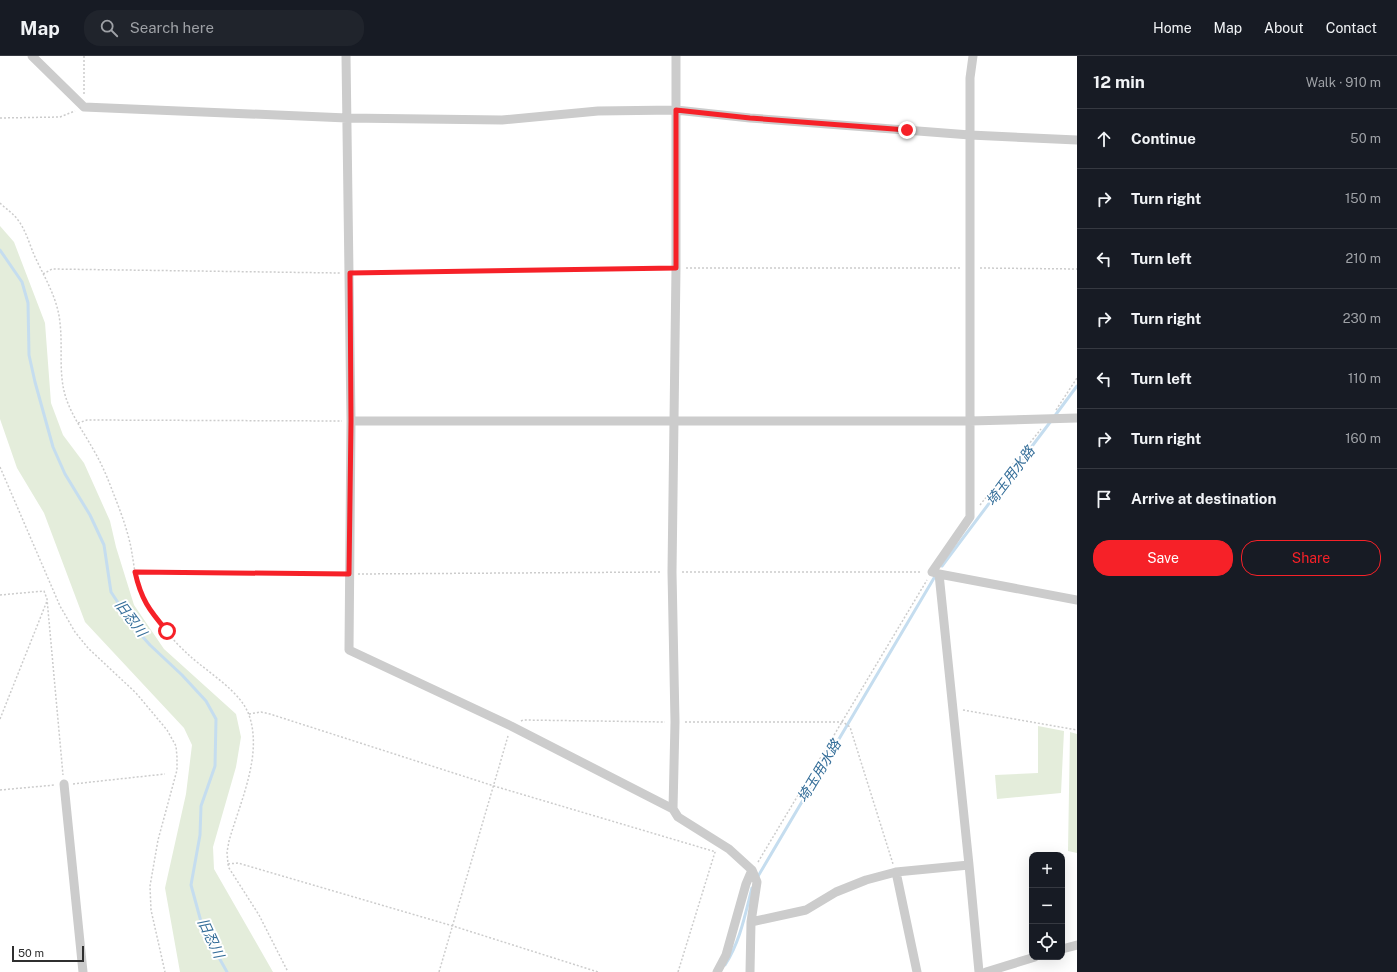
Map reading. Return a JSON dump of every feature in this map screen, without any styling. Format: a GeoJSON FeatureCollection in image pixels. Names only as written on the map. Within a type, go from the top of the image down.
{"type":"FeatureCollection","features":[{"type":"Feature","properties":{"kind":"street"},"geometry":{"type":"LineString","coordinates":[[32,56],[84,108],[347,118],[502,120],[598,111],[676,110],[750,118],[970,135],[1077,140]]}},
{"type":"Feature","properties":{"kind":"street"},"geometry":{"type":"LineString","coordinates":[[346,56],[351,421],[349,650],[511,726],[673,809],[678,817],[729,849],[752,870],[757,882],[751,922],[750,972]]}},
{"type":"Feature","properties":{"kind":"street"},"geometry":{"type":"LineString","coordinates":[[673,809],[675,722],[672,572],[676,268],[676,56]]}},
{"type":"Feature","properties":{"kind":"street"},"geometry":{"type":"LineString","coordinates":[[973,56],[970,78],[970,517],[936,573],[953,708],[978,972]]}},
{"type":"Feature","properties":{"kind":"street"},"geometry":{"type":"LineString","coordinates":[[351,421],[970,421],[1077,418]]}},
{"type":"Feature","properties":{"kind":"street"},"geometry":{"type":"LineString","coordinates":[[936,573],[1077,600]]}},
{"type":"Feature","properties":{"kind":"street"},"geometry":{"type":"LineString","coordinates":[[64,784],[83,972]]}},
{"type":"Feature","properties":{"kind":"street"},"geometry":{"type":"LineString","coordinates":[[751,922],[806,910],[836,892],[860,882],[896,872],[969,865]]}},
{"type":"Feature","properties":{"kind":"street"},"geometry":{"type":"LineString","coordinates":[[717,972],[726,955],[746,884],[752,870]]}},
{"type":"Feature","properties":{"kind":"street"},"geometry":{"type":"LineString","coordinates":[[896,872],[917,972]]}},
{"type":"Feature","properties":{"kind":"street"},"geometry":{"type":"LineString","coordinates":[[1065,948],[1077,945]]}},
{"type":"Feature","properties":{"kind":"street"},"geometry":{"type":"LineString","coordinates":[[986,972],[1029,959]]}},
{"type":"Feature","properties":{"kind":"path"},"geometry":{"type":"LineString","coordinates":[[0,118],[60,117],[84,108],[84,56]]}},
{"type":"Feature","properties":{"kind":"path"},"geometry":{"type":"LineString","coordinates":[[0,202],[13,214],[20,224],[55,298],[59,310],[62,379],[66,397],[78,423],[100,462],[115,497],[130,542],[135,572],[142,597],[162,625],[182,649],[235,694],[249,714],[253,735],[253,756],[229,841],[227,852],[228,864],[232,873],[259,915],[288,972]]}},
{"type":"Feature","properties":{"kind":"path"},"geometry":{"type":"LineString","coordinates":[[43,274],[52,269],[350,273],[676,268],[1077,269]]}},
{"type":"Feature","properties":{"kind":"path"},"geometry":{"type":"LineString","coordinates":[[980,505],[1052,419],[1077,378]]}},
{"type":"Feature","properties":{"kind":"path"},"geometry":{"type":"LineString","coordinates":[[78,423],[87,420],[351,421]]}},
{"type":"Feature","properties":{"kind":"path"},"geometry":{"type":"LineString","coordinates":[[0,467],[60,606],[75,632],[88,648],[136,693],[167,730],[176,746],[177,770],[158,840],[150,886],[151,910],[165,972]]}},
{"type":"Feature","properties":{"kind":"path"},"geometry":{"type":"LineString","coordinates":[[135,572],[349,574],[672,572],[936,573]]}},
{"type":"Feature","properties":{"kind":"path"},"geometry":{"type":"LineString","coordinates":[[752,870],[936,573]]}},
{"type":"Feature","properties":{"kind":"path"},"geometry":{"type":"LineString","coordinates":[[0,595],[44,592],[47,599],[64,784]]}},
{"type":"Feature","properties":{"kind":"path"},"geometry":{"type":"LineString","coordinates":[[0,719],[47,599]]}},
{"type":"Feature","properties":{"kind":"path"},"geometry":{"type":"LineString","coordinates":[[953,708],[1077,730]]}},
{"type":"Feature","properties":{"kind":"path"},"geometry":{"type":"LineString","coordinates":[[249,714],[261,712],[270,714],[494,786],[715,852],[729,849]]}},
{"type":"Feature","properties":{"kind":"path"},"geometry":{"type":"LineString","coordinates":[[845,723],[848,726],[896,872]]}},
{"type":"Feature","properties":{"kind":"path"},"geometry":{"type":"LineString","coordinates":[[0,790],[165,774]]}},
{"type":"Feature","properties":{"kind":"path"},"geometry":{"type":"LineString","coordinates":[[678,972],[715,852]]}},
{"type":"Feature","properties":{"kind":"path"},"geometry":{"type":"LineString","coordinates":[[228,864],[238,863],[437,921],[598,972]]}},
{"type":"Feature","properties":{"kind":"green space"},"geometry":{"type":"Polygon","coordinates":[[[0,226],[14,242],[45,323],[51,403],[63,435],[84,463],[110,521],[116,547],[134,605],[164,649],[236,714],[241,737],[236,767],[213,847],[214,869],[273,972],[180,972],[165,888],[186,794],[192,745],[184,728],[85,622],[44,513],[17,468],[0,419],[0,226]]]}},
{"type":"Feature","properties":{"kind":"green space"},"geometry":{"type":"Polygon","coordinates":[[[1038,726],[1064,731],[1061,793],[997,799],[995,775],[1038,773],[1038,726]]]}},
{"type":"Feature","properties":{"kind":"green space"},"geometry":{"type":"Polygon","coordinates":[[[1070,732],[1077,734],[1077,853],[1068,851],[1070,732]]]}},
{"type":"Feature","properties":{"kind":"waterway","name":"旧忍川"},"geometry":{"type":"LineString","coordinates":[[0,250],[22,282],[28,303],[29,355],[53,447],[65,474],[90,515],[104,545],[111,592],[134,627],[206,701],[216,719],[215,766],[201,806],[200,835],[191,885],[203,929],[227,972]]}},
{"type":"Feature","properties":{"kind":"waterway","name":"埼玉用水路"},"geometry":{"type":"LineString","coordinates":[[1054,417],[1077,386]]}},
{"type":"Feature","properties":{"kind":"waterway","name":"埼玉用水路"},"geometry":{"type":"LineString","coordinates":[[942,566],[1051,421]]}},
{"type":"Feature","properties":{"kind":"waterway","name":"埼玉用水路"},"geometry":{"type":"LineString","coordinates":[[757,878],[934,578]]}},
{"type":"Feature","properties":{"kind":"waterway","name":"埼玉用水路"},"geometry":{"type":"LineString","coordinates":[[725,965],[735,947],[752,888]]}},
{"type":"Feature","properties":{"kind":"route"},"geometry":{"type":"LineString","coordinates":[[167,631],[142,597],[135,572],[349,574],[351,421],[350,273],[676,268],[676,110],[750,118],[907,130]]}}]}
